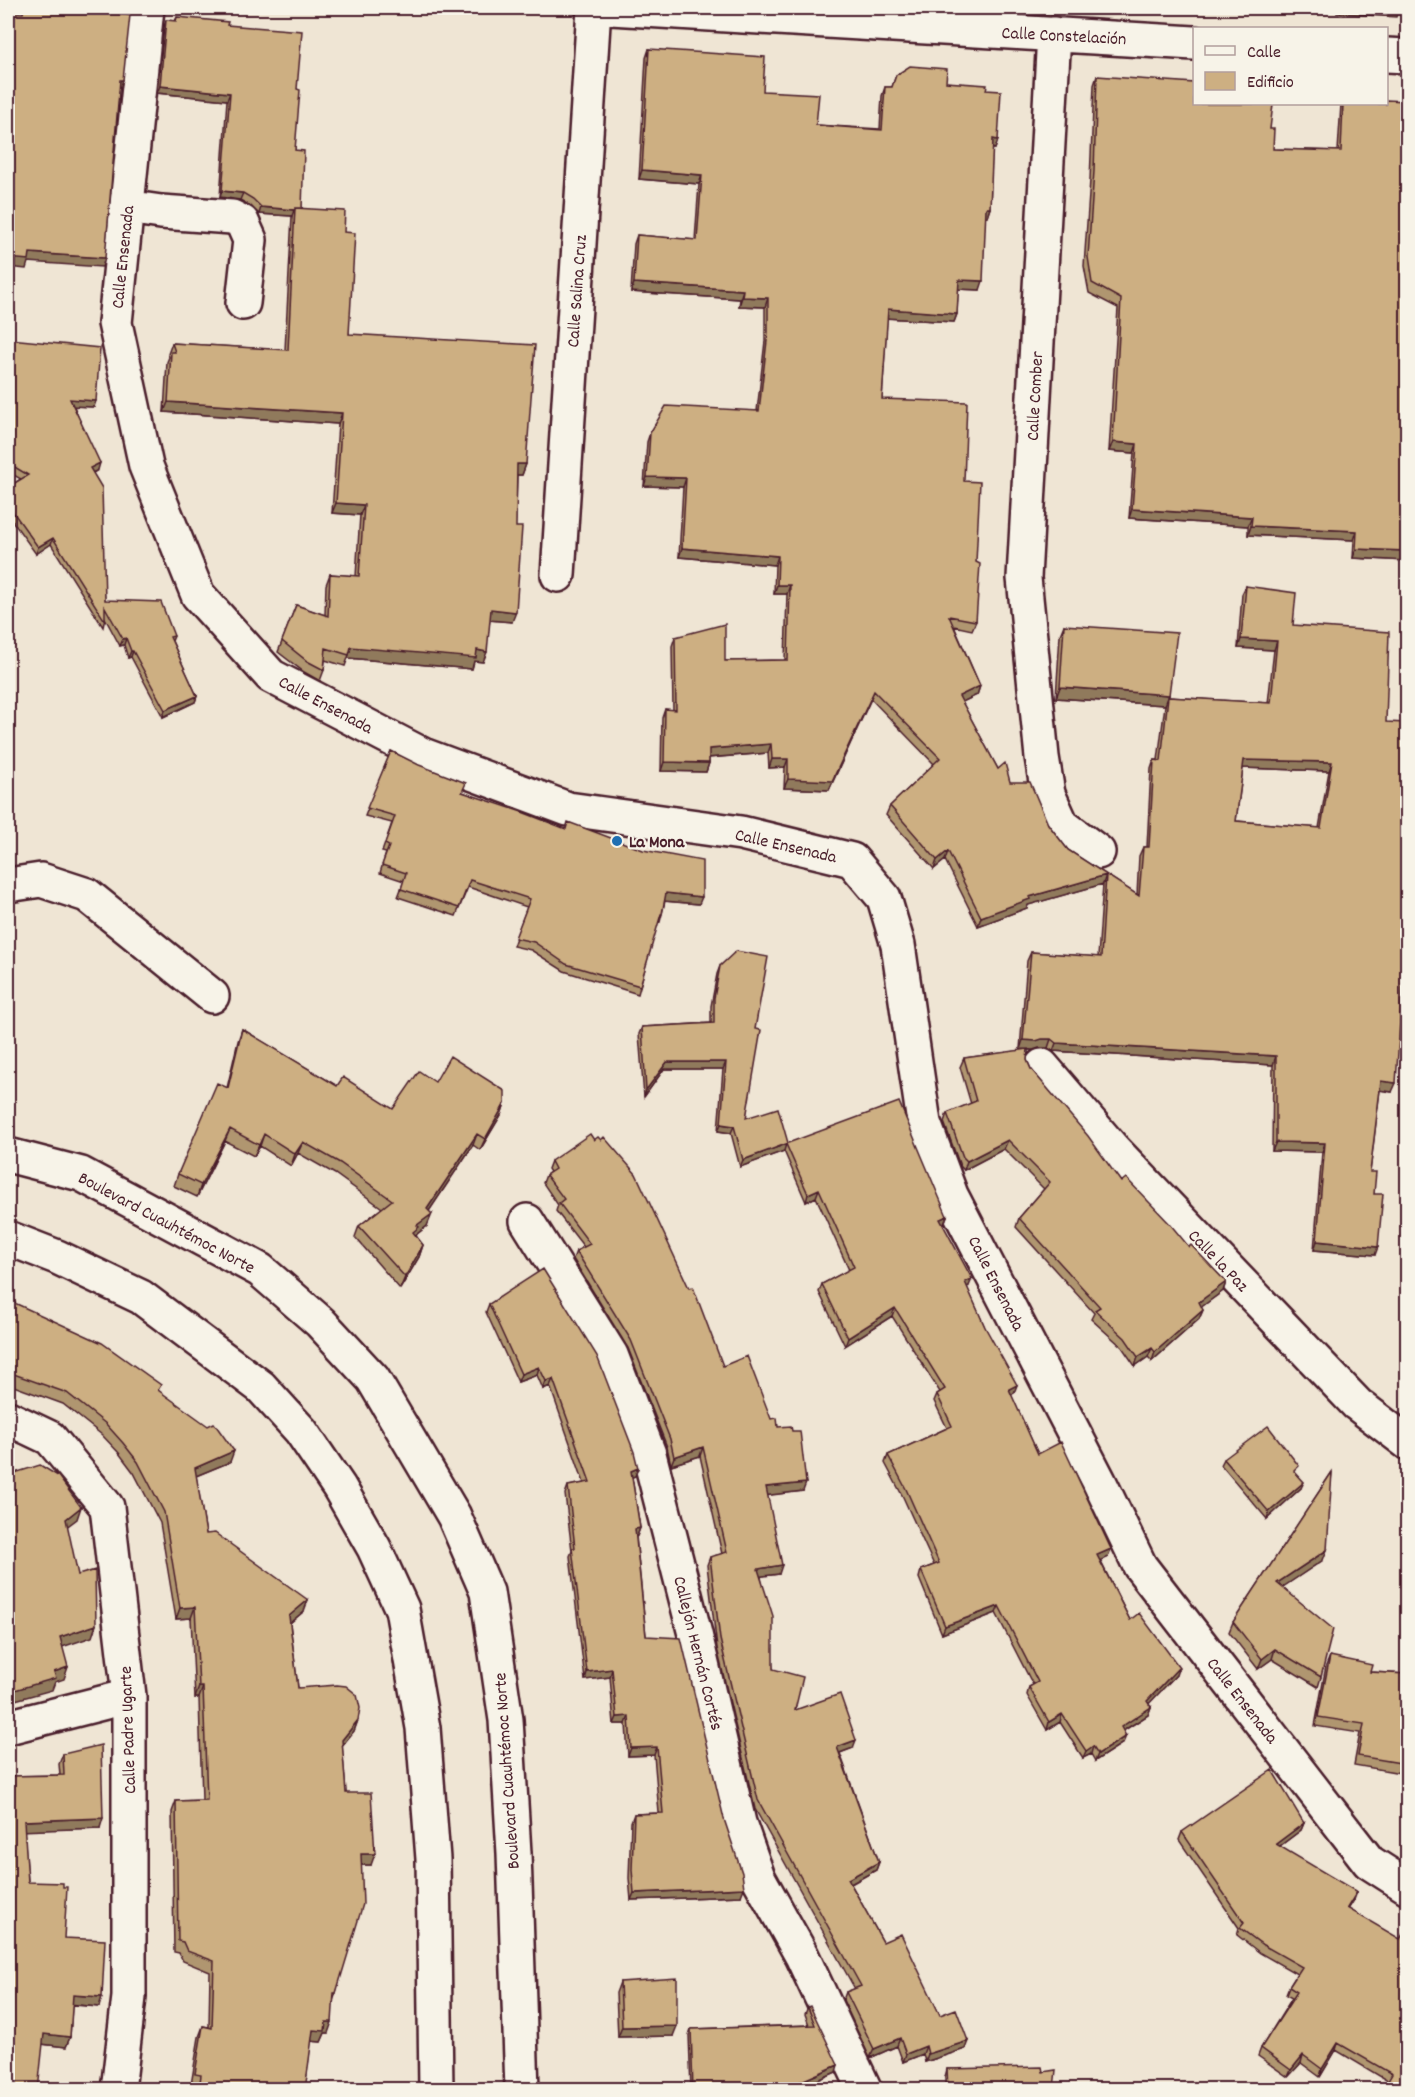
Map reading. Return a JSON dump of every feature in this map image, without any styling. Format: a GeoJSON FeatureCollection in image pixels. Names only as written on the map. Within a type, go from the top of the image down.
{"type":"FeatureCollection","features":[{"type":"Feature","properties":{"kind":"street","name":"Calle Ensenada"},"geometry":{"type":"LineString","coordinates":[[147,8],[115,323],[146,466],[198,595],[271,676],[423,755],[568,809],[741,833],[852,860],[884,898],[898,945],[924,1123],[951,1195],[1094,1470],[1140,1566],[1369,1862],[1407,1887]]}},
{"type":"Feature","properties":{"kind":"street","name":"Calle Salina Cruz"},"geometry":{"type":"LineString","coordinates":[[558,575],[594,8]]}},
{"type":"Feature","properties":{"kind":"street","name":"Calle Constelación"},"geometry":{"type":"LineString","coordinates":[[611,8],[1193,43]]}},
{"type":"Feature","properties":{"kind":"street","name":"Calle Comber"},"geometry":{"type":"LineString","coordinates":[[1054,34],[1024,578],[1042,757],[1048,794],[1062,825],[1098,852]]}},
{"type":"Feature","properties":{"kind":"street"},"geometry":{"type":"LineString","coordinates":[[1388,55],[1407,56]]}},
{"type":"Feature","properties":{"kind":"street"},"geometry":{"type":"LineString","coordinates":[[127,207],[232,217],[242,222],[250,240],[243,303]]}},
{"type":"Feature","properties":{"kind":"street"},"geometry":{"type":"LineString","coordinates":[[8,885],[41,880],[87,895],[212,996]]}},
{"type":"Feature","properties":{"kind":"street","name":"Calle la Paz"},"geometry":{"type":"LineString","coordinates":[[1042,1066],[1114,1150],[1357,1404],[1407,1443]]}},
{"type":"Feature","properties":{"kind":"street","name":"Boulevard Cuauhtémoc Norte"},"geometry":{"type":"LineString","coordinates":[[8,1155],[81,1174],[260,1270],[320,1322],[373,1379],[454,1516],[487,1592],[506,1720],[514,1852],[522,2090]]}},
{"type":"Feature","properties":{"kind":"street","name":"Callejón Hernán Cortés"},"geometry":{"type":"LineString","coordinates":[[527,1221],[611,1355],[649,1454],[695,1634],[739,1823],[758,1877],[802,1956],[865,2090]]}},
{"type":"Feature","properties":{"kind":"street"},"geometry":{"type":"LineString","coordinates":[[8,1238],[57,1257],[141,1297],[261,1387],[301,1431],[339,1487],[374,1548],[402,1609],[423,1728],[433,1859],[436,2090]]}},
{"type":"Feature","properties":{"kind":"street","name":"Calle Padre Ugarte"},"geometry":{"type":"LineString","coordinates":[[8,1418],[50,1438],[107,1507],[129,1696],[129,1997],[118,2090]]}},
{"type":"Feature","properties":{"kind":"street"},"geometry":{"type":"LineString","coordinates":[[8,1727],[129,1696]]}},
{"type":"Feature","properties":{"kind":"building"},"geometry":{"type":"Polygon","coordinates":[[[24,8],[130,15],[123,80],[120,80],[105,258],[30,253],[29,260],[8,258],[8,12],[23,13],[24,8]]]}},
{"type":"Feature","properties":{"kind":"building"},"geometry":{"type":"Polygon","coordinates":[[[177,17],[228,22],[227,25],[302,31],[295,150],[304,151],[302,208],[295,208],[295,210],[261,207],[243,193],[222,191],[230,93],[160,86],[166,20],[176,21],[177,17]]]}},
{"type":"Feature","properties":{"kind":"building"},"geometry":{"type":"Polygon","coordinates":[[[649,49],[765,57],[763,91],[819,94],[816,125],[882,130],[885,87],[892,87],[896,75],[910,66],[947,69],[946,82],[987,85],[986,90],[1001,91],[998,140],[993,139],[990,208],[986,208],[983,281],[959,280],[957,314],[888,309],[882,399],[967,402],[964,481],[980,482],[976,562],[980,564],[976,621],[949,616],[980,686],[959,696],[998,769],[1005,763],[1010,782],[1030,782],[1048,824],[1068,850],[1139,896],[1143,847],[1149,847],[1154,760],[1161,761],[1168,697],[1271,703],[1277,641],[1241,639],[1246,586],[1296,593],[1293,625],[1389,632],[1386,722],[1407,723],[1407,913],[1396,1083],[1381,1081],[1370,1172],[1376,1172],[1374,1194],[1383,1194],[1378,1247],[1317,1241],[1325,1143],[1276,1142],[1276,1056],[1056,1043],[1051,1039],[1023,1040],[1031,952],[1101,957],[1106,875],[1029,897],[1030,899],[981,917],[948,851],[937,860],[890,806],[940,758],[874,691],[832,781],[788,779],[788,759],[772,759],[771,744],[709,749],[709,763],[664,762],[665,709],[676,710],[675,637],[725,624],[725,661],[788,660],[790,585],[777,585],[778,556],[682,548],[686,478],[647,477],[650,433],[666,406],[759,411],[768,332],[768,298],[742,297],[743,290],[634,283],[637,235],[697,240],[702,175],[642,170],[649,49]],[[1244,760],[1236,821],[1321,828],[1332,762],[1244,760]]]}},
{"type":"Feature","properties":{"kind":"building"},"geometry":{"type":"Polygon","coordinates":[[[1097,76],[1193,83],[1193,105],[1273,105],[1270,129],[1274,129],[1273,149],[1341,151],[1343,105],[1388,105],[1388,100],[1407,101],[1407,551],[1356,549],[1357,531],[1251,526],[1252,517],[1132,509],[1137,444],[1113,442],[1121,299],[1092,283],[1088,257],[1097,76]]]}},
{"type":"Feature","properties":{"kind":"building"},"geometry":{"type":"Polygon","coordinates":[[[295,208],[345,211],[344,232],[355,233],[349,334],[535,345],[526,464],[517,464],[516,527],[522,527],[516,612],[491,609],[487,652],[477,650],[476,658],[351,647],[349,655],[326,648],[324,670],[307,661],[282,641],[296,605],[328,616],[330,574],[359,576],[364,505],[336,503],[342,413],[168,402],[171,352],[175,352],[172,343],[288,350],[295,208]]]}},
{"type":"Feature","properties":{"kind":"building"},"geometry":{"type":"Polygon","coordinates":[[[10,339],[100,348],[96,401],[70,399],[100,463],[90,468],[102,488],[105,600],[161,602],[174,636],[170,637],[197,696],[165,710],[126,638],[123,639],[105,607],[105,621],[53,538],[38,547],[8,505],[8,487],[28,475],[8,463],[10,339]]]}},
{"type":"Feature","properties":{"kind":"building"},"geometry":{"type":"Polygon","coordinates":[[[1064,625],[1177,633],[1169,695],[1060,687],[1064,625]]]}},
{"type":"Feature","properties":{"kind":"building"},"geometry":{"type":"Polygon","coordinates":[[[391,751],[419,765],[466,783],[462,792],[566,829],[568,822],[643,850],[702,861],[702,897],[666,893],[662,914],[640,986],[566,964],[534,942],[515,938],[530,899],[470,880],[459,908],[401,889],[406,873],[382,865],[389,846],[385,844],[395,816],[367,808],[391,751]]]}},
{"type":"Feature","properties":{"kind":"building"},"geometry":{"type":"Polygon","coordinates":[[[736,951],[768,957],[755,1029],[761,1030],[746,1118],[778,1108],[788,1143],[899,1102],[947,1216],[940,1219],[972,1279],[965,1282],[985,1327],[1017,1385],[1009,1389],[1038,1454],[1061,1442],[1111,1549],[1097,1555],[1130,1620],[1139,1613],[1179,1667],[1147,1701],[1151,1707],[1121,1727],[1126,1736],[1098,1754],[1093,1746],[1086,1751],[1062,1714],[1049,1722],[1029,1687],[1038,1682],[999,1606],[945,1626],[921,1570],[939,1563],[888,1455],[952,1426],[937,1394],[945,1389],[895,1308],[848,1338],[822,1284],[854,1267],[819,1189],[808,1194],[786,1144],[743,1160],[734,1126],[721,1124],[726,1062],[667,1062],[646,1090],[642,1027],[714,1023],[714,998],[720,966],[736,951]]]}},
{"type":"Feature","properties":{"kind":"building"},"geometry":{"type":"Polygon","coordinates":[[[242,1029],[337,1086],[343,1077],[393,1109],[419,1071],[435,1082],[450,1056],[505,1091],[505,1103],[485,1139],[477,1134],[427,1209],[432,1214],[417,1225],[419,1227],[413,1232],[423,1245],[405,1277],[359,1226],[392,1200],[340,1163],[303,1142],[295,1154],[264,1134],[259,1145],[230,1129],[201,1185],[178,1174],[217,1083],[228,1088],[242,1029]]]}},
{"type":"Feature","properties":{"kind":"building"},"geometry":{"type":"Polygon","coordinates":[[[1028,1049],[1027,1060],[1031,1069],[1088,1136],[1121,1182],[1126,1178],[1189,1247],[1191,1245],[1226,1282],[1199,1302],[1203,1310],[1155,1352],[1152,1348],[1138,1357],[1125,1338],[1095,1310],[1100,1307],[1019,1218],[1050,1182],[1008,1140],[967,1161],[963,1157],[947,1113],[976,1101],[964,1058],[1028,1049]]]}},
{"type":"Feature","properties":{"kind":"building"},"geometry":{"type":"Polygon","coordinates":[[[590,1134],[594,1140],[598,1137],[601,1140],[604,1137],[636,1174],[689,1288],[693,1287],[723,1366],[747,1356],[771,1419],[777,1418],[778,1427],[791,1426],[792,1431],[800,1431],[806,1483],[766,1487],[782,1565],[758,1569],[773,1616],[773,1669],[803,1677],[795,1710],[840,1694],[856,1740],[837,1747],[879,1862],[848,1879],[883,1942],[901,1934],[940,2015],[956,2009],[968,2041],[928,2054],[926,2046],[906,2054],[900,2038],[874,2049],[846,1992],[861,1986],[758,1800],[720,1639],[710,1557],[727,1552],[703,1447],[674,1457],[670,1439],[631,1340],[576,1251],[590,1244],[559,1203],[564,1199],[546,1175],[555,1169],[551,1161],[590,1134]]]}},
{"type":"Feature","properties":{"kind":"building"},"geometry":{"type":"Polygon","coordinates":[[[543,1269],[597,1356],[634,1452],[638,1468],[631,1471],[640,1528],[635,1529],[646,1636],[681,1638],[724,1819],[742,1873],[744,1888],[634,1893],[632,1870],[634,1814],[663,1813],[657,1747],[631,1748],[629,1716],[617,1717],[612,1669],[587,1672],[572,1548],[575,1548],[568,1486],[590,1482],[553,1379],[546,1381],[539,1367],[521,1374],[489,1304],[543,1269]]]}},
{"type":"Feature","properties":{"kind":"building"},"geometry":{"type":"Polygon","coordinates":[[[8,1300],[102,1343],[161,1385],[158,1390],[208,1426],[214,1423],[234,1451],[195,1468],[206,1534],[215,1533],[308,1600],[289,1616],[298,1688],[346,1686],[357,1695],[360,1708],[358,1720],[342,1740],[346,1793],[371,1793],[375,1854],[361,1854],[363,1904],[336,1993],[334,1993],[332,2022],[326,2022],[325,2031],[313,2030],[305,2090],[199,2090],[201,2075],[195,2074],[203,2026],[212,2028],[214,1961],[187,1951],[183,1942],[178,1941],[176,1801],[207,1800],[203,1687],[199,1687],[195,1607],[180,1608],[164,1512],[138,1462],[123,1443],[106,1424],[67,1393],[8,1372],[8,1300]]]}},
{"type":"Feature","properties":{"kind":"building"},"geometry":{"type":"Polygon","coordinates":[[[1268,1426],[1299,1466],[1294,1471],[1304,1482],[1269,1512],[1224,1459],[1268,1426]]]}},
{"type":"Feature","properties":{"kind":"building"},"geometry":{"type":"Polygon","coordinates":[[[40,1465],[58,1476],[81,1507],[66,1519],[78,1575],[95,1570],[96,1625],[60,1637],[68,1667],[54,1672],[56,1678],[8,1692],[8,1475],[40,1465]]]}},
{"type":"Feature","properties":{"kind":"building"},"geometry":{"type":"Polygon","coordinates":[[[1332,1472],[1327,1550],[1277,1583],[1333,1629],[1321,1677],[1275,1649],[1262,1659],[1233,1622],[1332,1472]]]}},
{"type":"Feature","properties":{"kind":"building"},"geometry":{"type":"Polygon","coordinates":[[[1330,1656],[1372,1665],[1370,1672],[1407,1674],[1407,1764],[1358,1756],[1364,1724],[1318,1717],[1330,1656]]]}},
{"type":"Feature","properties":{"kind":"building"},"geometry":{"type":"Polygon","coordinates":[[[101,1745],[103,1818],[24,1821],[28,1882],[63,1883],[63,1887],[67,1887],[64,1938],[105,1940],[102,1997],[73,1995],[70,2037],[44,2034],[38,2090],[8,2090],[8,1776],[64,1775],[63,1754],[101,1745]]]}},
{"type":"Feature","properties":{"kind":"building"},"geometry":{"type":"Polygon","coordinates":[[[1272,1770],[1304,1823],[1276,1844],[1357,1892],[1347,1908],[1400,1939],[1405,1931],[1407,1933],[1407,2090],[1384,2088],[1392,2074],[1338,2043],[1322,2069],[1303,2055],[1291,2070],[1261,2048],[1297,1992],[1289,1987],[1302,1967],[1263,1945],[1240,1928],[1244,1923],[1182,1832],[1272,1770]]]}},
{"type":"Feature","properties":{"kind":"building"},"geometry":{"type":"Polygon","coordinates":[[[677,1978],[677,2026],[622,2027],[620,1982],[677,1978]]]}},
{"type":"Feature","properties":{"kind":"building"},"geometry":{"type":"Polygon","coordinates":[[[810,2006],[838,2065],[781,2090],[693,2090],[691,2029],[815,2025],[808,2007],[810,2006]]]}},
{"type":"Feature","properties":{"kind":"building"},"geometry":{"type":"Polygon","coordinates":[[[1042,2067],[1043,2072],[1056,2070],[1054,2088],[1067,2090],[948,2090],[947,2069],[1042,2067]]]}},
{"type":"Feature","properties":{"kind":"place","name":"La Mona"},"geometry":{"type":"Point","coordinates":[617,841]}}]}
